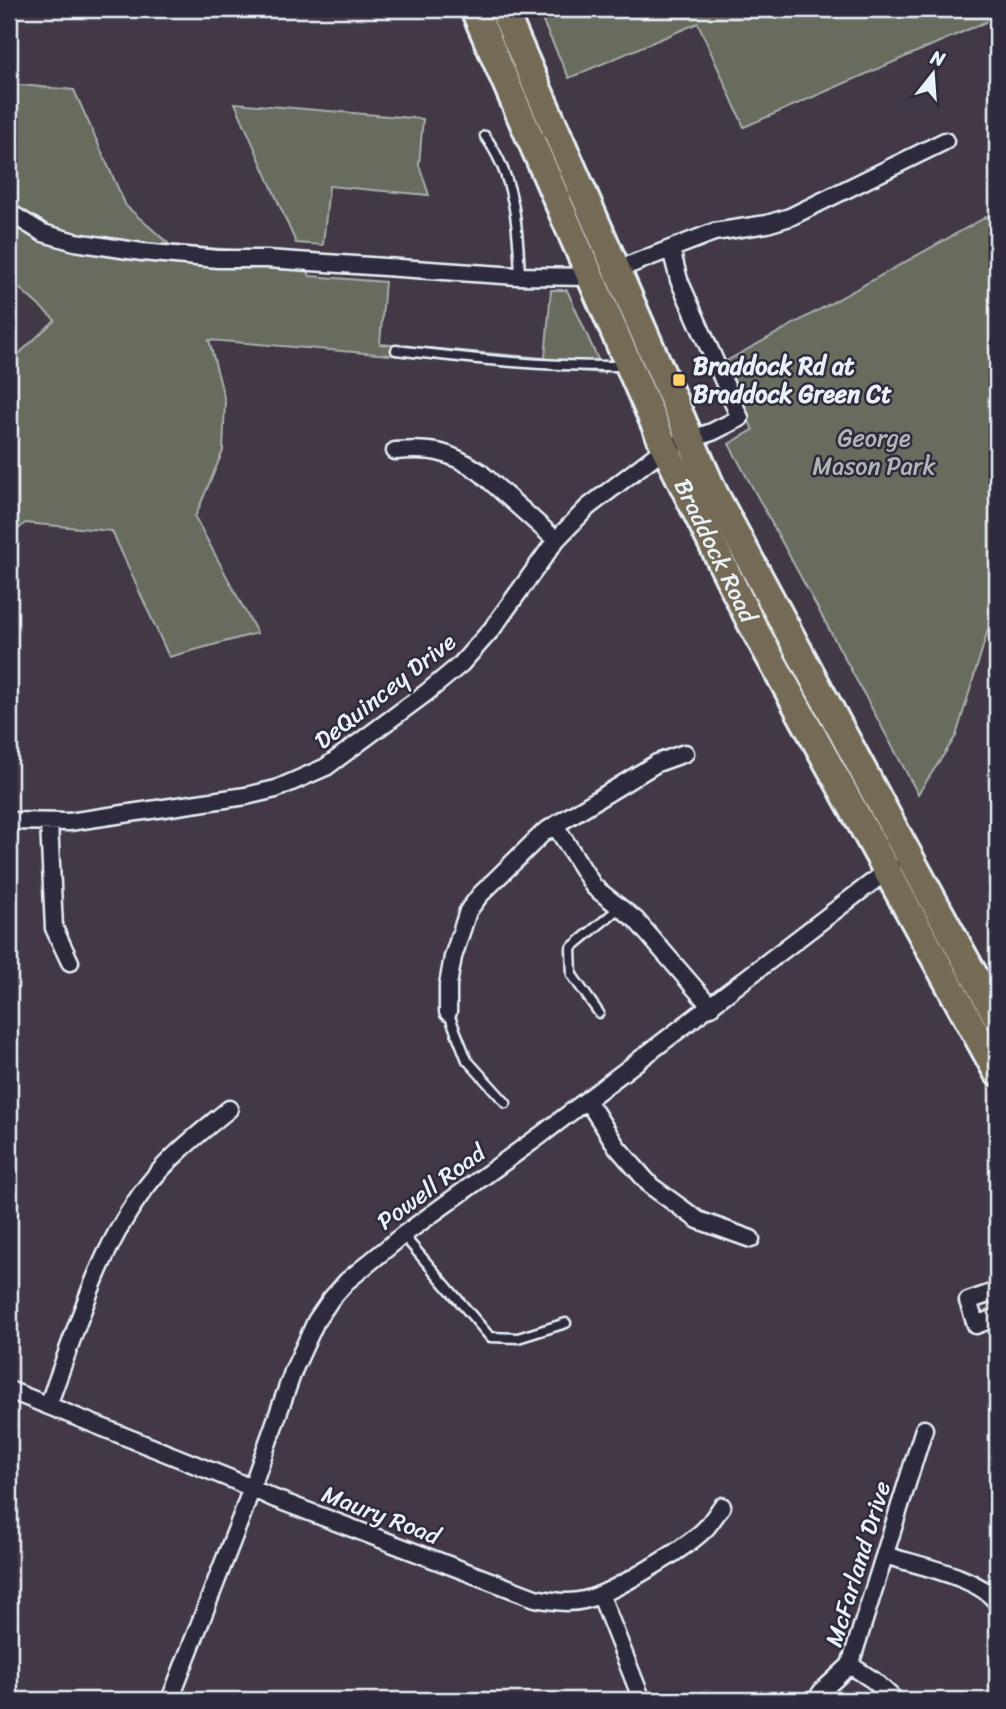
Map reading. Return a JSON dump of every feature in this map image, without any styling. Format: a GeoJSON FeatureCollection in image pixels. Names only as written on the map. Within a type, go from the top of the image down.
{"type":"FeatureCollection","features":[{"type":"Feature","properties":{"kind":"main road","name":"Braddock Road"},"geometry":{"type":"LineString","coordinates":[[474,9],[629,366],[749,619],[899,864],[997,1017]]}},
{"type":"Feature","properties":{"kind":"main road","name":"Braddock Road"},"geometry":{"type":"LineString","coordinates":[[503,9],[714,493],[899,864],[997,1072]]}},
{"type":"Feature","properties":{"kind":"street"},"geometry":{"type":"LineString","coordinates":[[616,270],[714,232],[767,224],[790,217],[945,141]]}},
{"type":"Feature","properties":{"kind":"street"},"geometry":{"type":"LineString","coordinates":[[11,215],[43,233],[75,242],[142,252],[218,259],[281,260],[520,276],[591,277]]}},
{"type":"Feature","properties":{"kind":"street","name":"DeQuincey Drive"},"geometry":{"type":"LineString","coordinates":[[9,821],[49,823],[246,796],[276,789],[326,767],[461,664],[492,629],[556,540],[598,499],[666,448],[692,440],[740,418],[679,280],[671,249]]}},
{"type":"Feature","properties":{"kind":"street"},"geometry":{"type":"LineString","coordinates":[[395,451],[438,450],[467,463],[556,540]]}},
{"type":"Feature","properties":{"kind":"street"},"geometry":{"type":"LineString","coordinates":[[448,1012],[448,985],[453,957],[468,911],[498,875],[544,832],[657,763],[685,753]]}},
{"type":"Feature","properties":{"kind":"street"},"geometry":{"type":"LineString","coordinates":[[49,823],[54,928],[71,962]]}},
{"type":"Feature","properties":{"kind":"street"},"geometry":{"type":"LineString","coordinates":[[555,825],[594,887],[636,920],[711,1006]]}},
{"type":"Feature","properties":{"kind":"street","name":"Powell Road"},"geometry":{"type":"LineString","coordinates":[[170,1700],[294,1369],[316,1321],[331,1299],[347,1281],[403,1235],[587,1101],[899,864]]}},
{"type":"Feature","properties":{"kind":"street"},"geometry":{"type":"LineString","coordinates":[[587,1101],[617,1147],[651,1186],[698,1220],[751,1240]]}},
{"type":"Feature","properties":{"kind":"street"},"geometry":{"type":"LineString","coordinates":[[48,1405],[108,1250],[134,1205],[166,1164],[229,1109]]}},
{"type":"Feature","properties":{"kind":"street"},"geometry":{"type":"LineString","coordinates":[[997,1291],[968,1301],[976,1325],[997,1317]]}},
{"type":"Feature","properties":{"kind":"street","name":"Maury Road"},"geometry":{"type":"LineString","coordinates":[[9,1390],[251,1488],[535,1598],[551,1601],[573,1602],[601,1596],[692,1541],[708,1526],[722,1506]]}},
{"type":"Feature","properties":{"kind":"street","name":"McFarland Drive"},"geometry":{"type":"LineString","coordinates":[[816,1700],[850,1665],[924,1429]]}},
{"type":"Feature","properties":{"kind":"street"},"geometry":{"type":"LineString","coordinates":[[885,1555],[978,1584],[992,1594],[997,1603]]}},
{"type":"Feature","properties":{"kind":"street"},"geometry":{"type":"LineString","coordinates":[[601,1596],[642,1700]]}},
{"type":"Feature","properties":{"kind":"street"},"geometry":{"type":"LineString","coordinates":[[850,1665],[873,1680],[895,1700]]}},
{"type":"Feature","properties":{"kind":"lane"},"geometry":{"type":"LineString","coordinates":[[485,136],[496,151],[510,189],[518,223],[520,276]]}},
{"type":"Feature","properties":{"kind":"lane"},"geometry":{"type":"LineString","coordinates":[[396,350],[575,367],[629,366]]}},
{"type":"Feature","properties":{"kind":"lane"},"geometry":{"type":"LineString","coordinates":[[599,1013],[572,975],[571,948],[619,908]]}},
{"type":"Feature","properties":{"kind":"lane"},"geometry":{"type":"LineString","coordinates":[[448,1012],[467,1060],[506,1103]]}},
{"type":"Feature","properties":{"kind":"lane"},"geometry":{"type":"LineString","coordinates":[[403,1235],[490,1337],[518,1338],[566,1323]]}},
{"type":"Feature","properties":{"kind":"green space"},"geometry":{"type":"Polygon","coordinates":[[[537,9],[997,9],[997,17],[744,127],[698,23],[569,78],[537,9]]]}},
{"type":"Feature","properties":{"kind":"green space"},"geometry":{"type":"Polygon","coordinates":[[[9,84],[74,90],[126,206],[170,245],[301,255],[310,276],[385,282],[380,344],[545,358],[551,290],[567,290],[604,373],[209,340],[225,401],[223,451],[195,517],[257,633],[169,657],[112,531],[25,523],[9,538],[9,363],[55,320],[9,279],[9,84]]]}},
{"type":"Feature","properties":{"kind":"green space"},"geometry":{"type":"Polygon","coordinates":[[[235,103],[423,119],[419,165],[429,195],[329,186],[323,245],[296,243],[235,103]]]}},
{"type":"Feature","properties":{"kind":"green space","name":"George Mason Park"},"geometry":{"type":"Polygon","coordinates":[[[997,211],[997,600],[956,736],[918,794],[729,444],[753,430],[723,363],[997,211]]]}},
{"type":"Feature","properties":{"kind":"place","name":"Braddock Rd at Braddock Green Ct"},"geometry":{"type":"Point","coordinates":[679,380]}}]}
